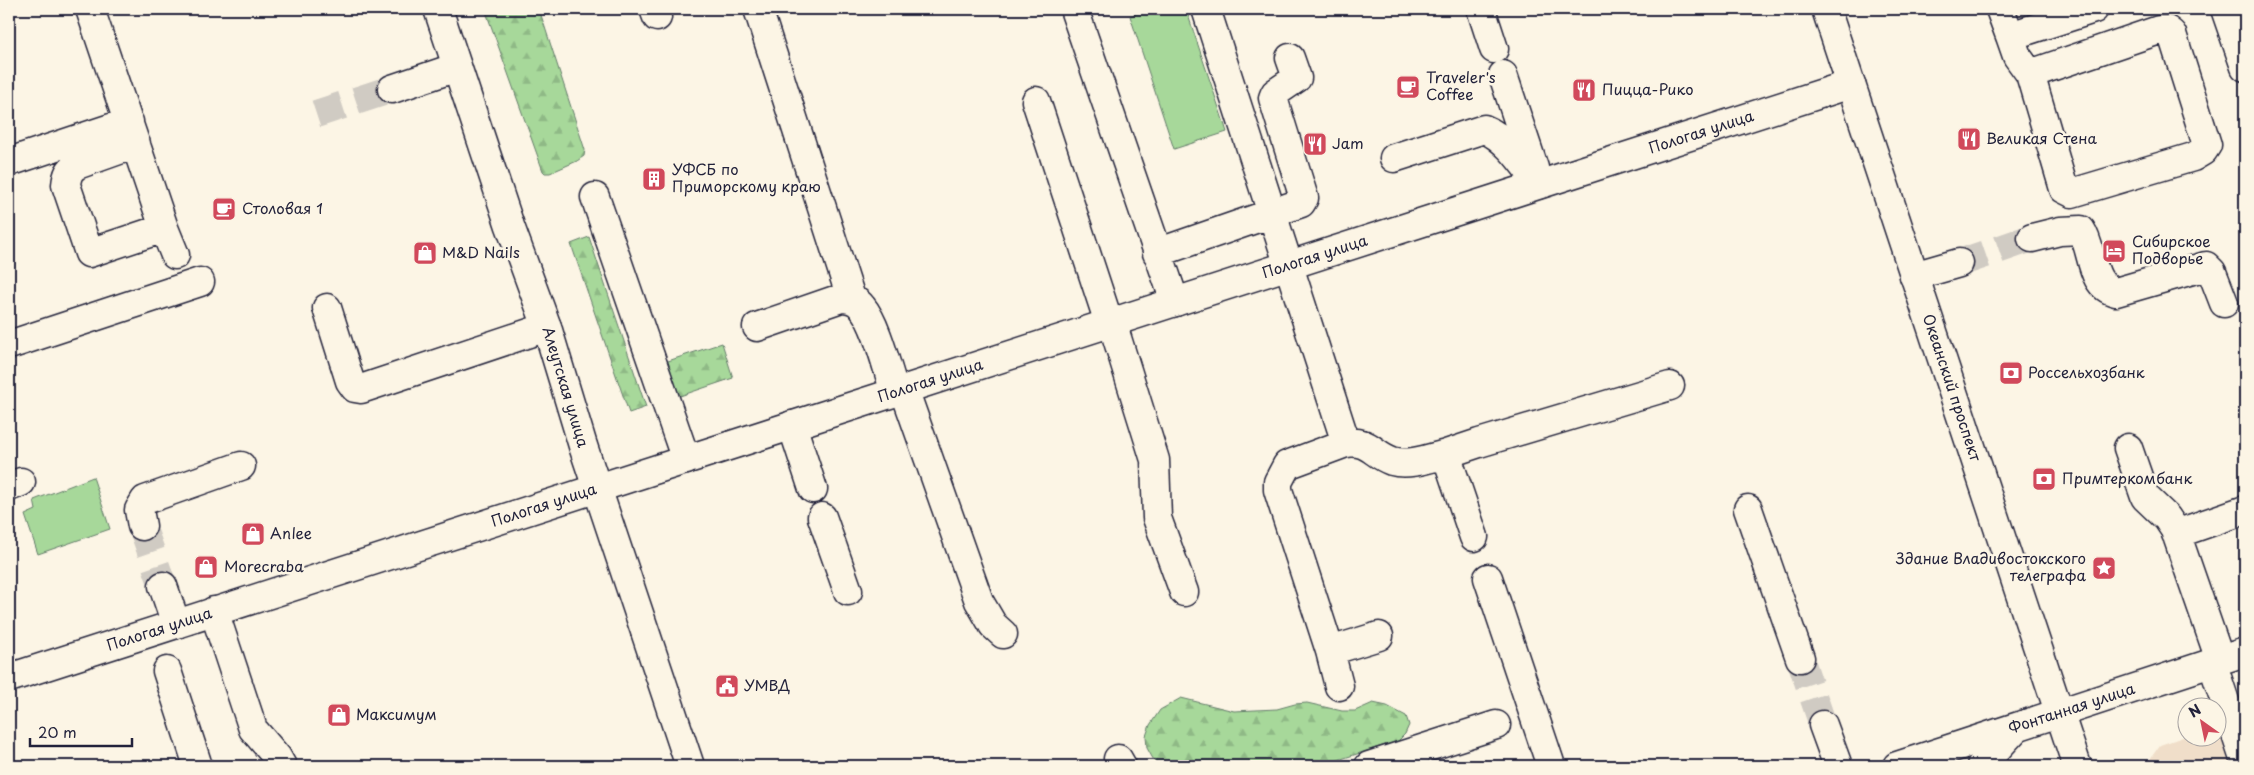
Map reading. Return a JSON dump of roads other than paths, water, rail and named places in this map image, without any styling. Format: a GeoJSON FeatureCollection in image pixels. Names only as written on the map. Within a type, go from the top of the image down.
{"type":"FeatureCollection","features":[{"type":"Feature","properties":{"kind":"main road"},"geometry":{"type":"LineString","coordinates":[[90,9],[164,228],[175,255]]}},
{"type":"Feature","properties":{"kind":"main road","name":"Алеутская улица"},"geometry":{"type":"LineString","coordinates":[[438,9],[510,226],[547,327],[597,488],[690,766]]}},
{"type":"Feature","properties":{"kind":"main road"},"geometry":{"type":"LineString","coordinates":[[758,9],[851,298],[861,306],[870,320],[900,390],[979,601],[993,625],[1002,634]]}},
{"type":"Feature","properties":{"kind":"main road"},"geometry":{"type":"LineString","coordinates":[[1074,9],[1175,302]]}},
{"type":"Feature","properties":{"kind":"main road"},"geometry":{"type":"LineString","coordinates":[[1206,9],[1346,443]]}},
{"type":"Feature","properties":{"kind":"main road"},"geometry":{"type":"LineString","coordinates":[[1481,9],[1494,49]]}},
{"type":"Feature","properties":{"kind":"main road","name":"Океанский проспект"},"geometry":{"type":"LineString","coordinates":[[1826,9],[2077,766]]}},
{"type":"Feature","properties":{"kind":"main road"},"geometry":{"type":"LineString","coordinates":[[2000,9],[2019,55],[2064,189],[2067,192],[2072,193],[2193,157],[2203,150],[2207,144],[2172,34],[2168,30],[2019,55]]}},
{"type":"Feature","properties":{"kind":"main road"},"geometry":{"type":"LineString","coordinates":[[2019,55],[2094,9]]}},
{"type":"Feature","properties":{"kind":"main road"},"geometry":{"type":"LineString","coordinates":[[2225,9],[2245,67]]}},
{"type":"Feature","properties":{"kind":"main road"},"geometry":{"type":"LineString","coordinates":[[1157,253],[1294,206],[1304,198],[1273,98],[1275,93],[1297,78],[1290,58]]}},
{"type":"Feature","properties":{"kind":"main road"},"geometry":{"type":"LineString","coordinates":[[392,89],[457,67]]}},
{"type":"Feature","properties":{"kind":"main road"},"geometry":{"type":"LineString","coordinates":[[1503,75],[1539,184]]}},
{"type":"Feature","properties":{"kind":"main road","name":"Пологая улица"},"geometry":{"type":"LineString","coordinates":[[9,678],[1851,84]]}},
{"type":"Feature","properties":{"kind":"main road"},"geometry":{"type":"LineString","coordinates":[[1036,101],[1155,460],[1157,518],[1184,592]]}},
{"type":"Feature","properties":{"kind":"main road"},"geometry":{"type":"LineString","coordinates":[[1394,158],[1484,129],[1496,135],[1506,145],[1539,184]]}},
{"type":"Feature","properties":{"kind":"main road"},"geometry":{"type":"LineString","coordinates":[[9,162],[132,133]]}},
{"type":"Feature","properties":{"kind":"main road"},"geometry":{"type":"LineString","coordinates":[[132,133],[70,169],[66,185],[89,253],[164,228]]}},
{"type":"Feature","properties":{"kind":"main road"},"geometry":{"type":"LineString","coordinates":[[595,197],[686,460]]}},
{"type":"Feature","properties":{"kind":"main road"},"geometry":{"type":"LineString","coordinates":[[2032,238],[2060,231],[2081,230],[2098,278],[2109,290],[2116,292],[2206,266],[2212,272],[2224,303]]}},
{"type":"Feature","properties":{"kind":"main road"},"geometry":{"type":"LineString","coordinates":[[1914,276],[1959,262]]}},
{"type":"Feature","properties":{"kind":"main road"},"geometry":{"type":"LineString","coordinates":[[9,346],[200,282]]}},
{"type":"Feature","properties":{"kind":"main road"},"geometry":{"type":"LineString","coordinates":[[757,327],[841,298],[851,298]]}},
{"type":"Feature","properties":{"kind":"main road"},"geometry":{"type":"LineString","coordinates":[[327,308],[350,380],[355,388],[361,390],[547,327]]}},
{"type":"Feature","properties":{"kind":"main road"},"geometry":{"type":"LineString","coordinates":[[1339,686],[1330,651],[1278,490],[1278,482],[1286,465],[1346,443],[1359,441],[1392,461],[1404,462],[1446,454],[1670,386]]}},
{"type":"Feature","properties":{"kind":"main road"},"geometry":{"type":"LineString","coordinates":[[792,425],[813,489]]}},
{"type":"Feature","properties":{"kind":"main road"},"geometry":{"type":"LineString","coordinates":[[2128,448],[2145,497],[2167,518],[2176,534],[2226,658],[2245,762]]}},
{"type":"Feature","properties":{"kind":"main road"},"geometry":{"type":"LineString","coordinates":[[1446,454],[1474,537]]}},
{"type":"Feature","properties":{"kind":"main road"},"geometry":{"type":"LineString","coordinates":[[142,526],[139,510],[145,500],[241,466]]}},
{"type":"Feature","properties":{"kind":"main road"},"geometry":{"type":"LineString","coordinates":[[1748,509],[1800,658]]}},
{"type":"Feature","properties":{"kind":"main road"},"geometry":{"type":"LineString","coordinates":[[2176,534],[2245,510]]}},
{"type":"Feature","properties":{"kind":"main road"},"geometry":{"type":"LineString","coordinates":[[822,517],[848,591]]}},
{"type":"Feature","properties":{"kind":"main road"},"geometry":{"type":"LineString","coordinates":[[1488,578],[1551,766]]}},
{"type":"Feature","properties":{"kind":"main road"},"geometry":{"type":"LineString","coordinates":[[163,586],[176,624]]}},
{"type":"Feature","properties":{"kind":"main road"},"geometry":{"type":"LineString","coordinates":[[214,611],[254,729],[282,766]]}},
{"type":"Feature","properties":{"kind":"main road"},"geometry":{"type":"LineString","coordinates":[[1330,651],[1379,636]]}},
{"type":"Feature","properties":{"kind":"main road","name":"Фонтанная улица"},"geometry":{"type":"LineString","coordinates":[[1897,766],[2226,658]]}},
{"type":"Feature","properties":{"kind":"main road"},"geometry":{"type":"LineString","coordinates":[[166,671],[198,766]]}},
{"type":"Feature","properties":{"kind":"main road"},"geometry":{"type":"LineString","coordinates":[[1369,766],[1496,725]]}},
{"type":"Feature","properties":{"kind":"main road"},"geometry":{"type":"LineString","coordinates":[[1823,725],[1838,766]]}},
{"type":"Feature","properties":{"kind":"main road"},"geometry":{"type":"LineString","coordinates":[[1981,766],[2016,728]]}},
{"type":"Feature","properties":{"kind":"tunnel"},"geometry":{"type":"LineString","coordinates":[[316,114],[392,89]]}},
{"type":"Feature","properties":{"kind":"tunnel"},"geometry":{"type":"LineString","coordinates":[[1959,263],[2032,238]]}},
{"type":"Feature","properties":{"kind":"tunnel"},"geometry":{"type":"LineString","coordinates":[[142,526],[163,586]]}},
{"type":"Feature","properties":{"kind":"tunnel"},"geometry":{"type":"LineString","coordinates":[[1800,658],[1823,725]]}},
{"type":"Feature","properties":{"kind":"place","name":"Traveler's Coffee"},"geometry":{"type":"Point","coordinates":[1408,87]}},
{"type":"Feature","properties":{"kind":"place","name":"Пицца-Рико"},"geometry":{"type":"Point","coordinates":[1584,90]}},
{"type":"Feature","properties":{"kind":"place","name":"Великая Стена"},"geometry":{"type":"Point","coordinates":[1969,139]}},
{"type":"Feature","properties":{"kind":"place","name":"Jam"},"geometry":{"type":"Point","coordinates":[1315,144]}},
{"type":"Feature","properties":{"kind":"place","name":"УФСБ по Приморскому краю"},"geometry":{"type":"Point","coordinates":[654,179]}},
{"type":"Feature","properties":{"kind":"place","name":"Столовая 1"},"geometry":{"type":"Point","coordinates":[224,209]}},
{"type":"Feature","properties":{"kind":"place","name":"Сибирское Подворье"},"geometry":{"type":"Point","coordinates":[2114,251]}},
{"type":"Feature","properties":{"kind":"place","name":"M&D Nails"},"geometry":{"type":"Point","coordinates":[425,253]}},
{"type":"Feature","properties":{"kind":"place","name":"Россельхозбанк"},"geometry":{"type":"Point","coordinates":[2011,373]}},
{"type":"Feature","properties":{"kind":"place","name":"Примтеркомбанк"},"geometry":{"type":"Point","coordinates":[2044,479]}},
{"type":"Feature","properties":{"kind":"place","name":"Anlee"},"geometry":{"type":"Point","coordinates":[253,534]}},
{"type":"Feature","properties":{"kind":"place","name":"Morecraba"},"geometry":{"type":"Point","coordinates":[206,567]}},
{"type":"Feature","properties":{"kind":"place","name":"Здание Владивостокского телеграфа"},"geometry":{"type":"Point","coordinates":[2104,568]}},
{"type":"Feature","properties":{"kind":"place","name":"УМВД"},"geometry":{"type":"Point","coordinates":[727,686]}},
{"type":"Feature","properties":{"kind":"place","name":"Максимум"},"geometry":{"type":"Point","coordinates":[339,715]}}]}
